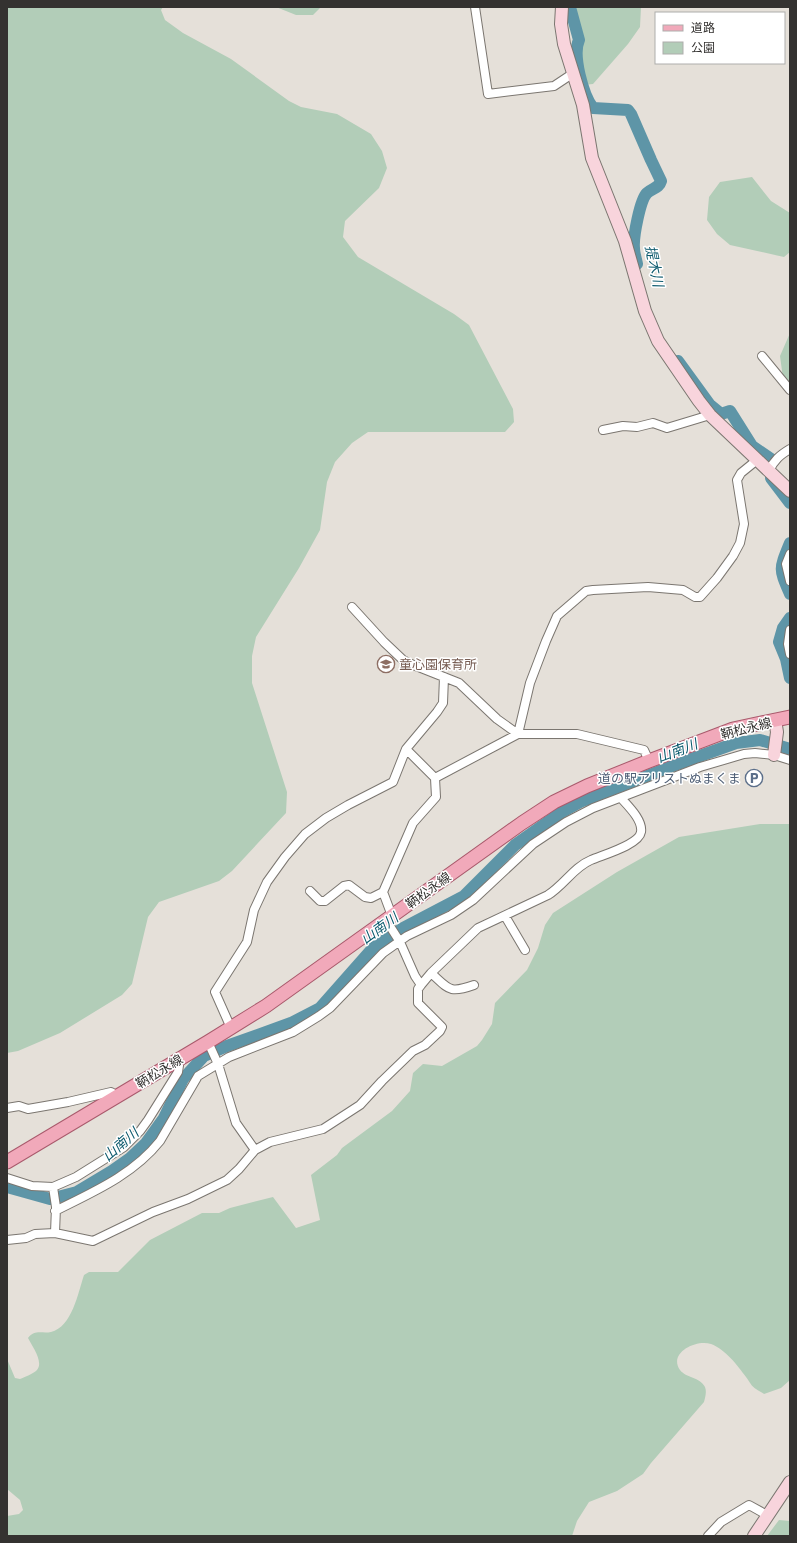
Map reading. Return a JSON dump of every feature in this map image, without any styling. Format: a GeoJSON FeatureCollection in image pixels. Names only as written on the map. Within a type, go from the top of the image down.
{"type":"FeatureCollection","features":[{"type":"Feature","properties":{"kind":"main road","name":"鞆松永線"},"geometry":{"type":"LineString","coordinates":[[7,1162],[180,1059],[209,1045],[231,1028],[266,1006],[390,921],[522,823],[554,802],[586,786],[648,761],[734,730],[776,726],[790,717]]}},
{"type":"Feature","properties":{"kind":"street"},"geometry":{"type":"LineString","coordinates":[[474,7],[488,94],[554,86],[572,74]]}},
{"type":"Feature","properties":{"kind":"street"},"geometry":{"type":"LineString","coordinates":[[562,7],[561,24],[572,74],[582,105],[592,158],[625,241],[645,311],[658,341],[710,415],[790,491]]}},
{"type":"Feature","properties":{"kind":"street"},"geometry":{"type":"LineString","coordinates":[[762,356],[790,390]]}},
{"type":"Feature","properties":{"kind":"street"},"geometry":{"type":"LineString","coordinates":[[603,430],[623,426],[637,427],[653,423],[667,428],[710,415]]}},
{"type":"Feature","properties":{"kind":"street"},"geometry":{"type":"LineString","coordinates":[[769,471],[774,461],[781,454],[790,449]]}},
{"type":"Feature","properties":{"kind":"street"},"geometry":{"type":"LineString","coordinates":[[518,734],[530,683],[557,616],[586,591],[593,590],[648,587],[683,590],[695,597],[700,597],[717,578],[733,556],[740,543],[744,524],[737,480],[741,473],[758,460]]}},
{"type":"Feature","properties":{"kind":"street"},"geometry":{"type":"LineString","coordinates":[[790,554],[786,564],[790,581]]}},
{"type":"Feature","properties":{"kind":"street"},"geometry":{"type":"LineString","coordinates":[[352,607],[384,642],[403,660],[459,683],[497,719],[518,734]]}},
{"type":"Feature","properties":{"kind":"street"},"geometry":{"type":"LineString","coordinates":[[790,630],[788,644],[790,654]]}},
{"type":"Feature","properties":{"kind":"street"},"geometry":{"type":"LineString","coordinates":[[231,1028],[215,992],[247,942],[254,910],[267,882],[285,857],[305,834],[326,818],[348,805],[393,782],[406,750],[443,703],[444,677]]}},
{"type":"Feature","properties":{"kind":"street"},"geometry":{"type":"LineString","coordinates":[[774,753],[776,726]]}},
{"type":"Feature","properties":{"kind":"street"},"geometry":{"type":"LineString","coordinates":[[435,778],[518,734],[577,734],[644,750],[648,761]]}},
{"type":"Feature","properties":{"kind":"street"},"geometry":{"type":"LineString","coordinates":[[406,750],[435,778],[436,797],[413,823],[383,892],[390,921],[415,976],[421,985]]}},
{"type":"Feature","properties":{"kind":"street"},"geometry":{"type":"LineString","coordinates":[[55,1209],[109,1184],[139,1163],[160,1141],[198,1076],[207,1069],[217,1062],[293,1032],[315,1019],[330,1008],[378,958],[399,940],[451,915],[473,900],[533,844],[566,822],[593,808],[700,767],[744,754],[774,753],[790,760]]}},
{"type":"Feature","properties":{"kind":"street"},"geometry":{"type":"LineString","coordinates":[[7,1240],[26,1238],[35,1234],[55,1233],[93,1241],[153,1212],[188,1199],[227,1180],[239,1169],[255,1150],[270,1142],[323,1129],[360,1106],[382,1081],[413,1051],[425,1045],[440,1031],[442,1027],[418,1003],[418,989],[431,973],[478,928],[556,890],[586,862],[631,844],[639,837],[641,832],[640,822],[622,798]]}},
{"type":"Feature","properties":{"kind":"street"},"geometry":{"type":"LineString","coordinates":[[310,891],[320,901],[325,901],[344,886],[349,885],[365,897],[371,898],[383,892]]}},
{"type":"Feature","properties":{"kind":"street"},"geometry":{"type":"LineString","coordinates":[[505,916],[524,950]]}},
{"type":"Feature","properties":{"kind":"street"},"geometry":{"type":"LineString","coordinates":[[431,973],[445,985],[454,990],[460,990],[474,985]]}},
{"type":"Feature","properties":{"kind":"street"},"geometry":{"type":"LineString","coordinates":[[209,1045],[217,1062],[236,1122],[255,1150]]}},
{"type":"Feature","properties":{"kind":"street"},"geometry":{"type":"LineString","coordinates":[[7,1178],[32,1186],[54,1189],[104,1161],[124,1147],[140,1131],[178,1072],[180,1059]]}},
{"type":"Feature","properties":{"kind":"street"},"geometry":{"type":"LineString","coordinates":[[7,1108],[19,1106],[28,1109],[35,1108],[111,1092],[118,1096]]}},
{"type":"Feature","properties":{"kind":"street"},"geometry":{"type":"LineString","coordinates":[[54,1189],[55,1233]]}},
{"type":"Feature","properties":{"kind":"street"},"geometry":{"type":"LineString","coordinates":[[754,1536],[790,1482]]}},
{"type":"Feature","properties":{"kind":"street"},"geometry":{"type":"LineString","coordinates":[[708,1536],[721,1522],[749,1505],[768,1515]]}},
{"type":"Feature","properties":{"kind":"green space"},"geometry":{"type":"Polygon","coordinates":[[[7,7],[163,7],[161,10],[165,20],[183,33],[231,59],[289,101],[301,107],[337,114],[371,134],[382,151],[387,168],[379,188],[345,221],[343,237],[358,257],[454,314],[469,325],[513,409],[514,422],[505,432],[368,432],[352,443],[335,462],[327,482],[320,530],[299,568],[256,637],[252,656],[252,683],[287,792],[286,813],[232,871],[219,881],[159,902],[148,917],[132,984],[122,995],[60,1033],[18,1051],[7,1053],[7,7]]]}},
{"type":"Feature","properties":{"kind":"green space"},"geometry":{"type":"Polygon","coordinates":[[[276,7],[321,7],[313,15],[296,15],[276,7]]]}},
{"type":"Feature","properties":{"kind":"green space"},"geometry":{"type":"Polygon","coordinates":[[[567,7],[641,7],[640,27],[628,44],[593,84],[583,85],[567,7]]]}},
{"type":"Feature","properties":{"kind":"green space"},"geometry":{"type":"Polygon","coordinates":[[[752,177],[771,201],[790,213],[790,252],[784,257],[730,245],[717,234],[707,220],[709,197],[720,182],[752,177]]]}},
{"type":"Feature","properties":{"kind":"green space"},"geometry":{"type":"Polygon","coordinates":[[[790,333],[790,384],[783,378],[780,356],[790,333]]]}},
{"type":"Feature","properties":{"kind":"green space"},"geometry":{"type":"Polygon","coordinates":[[[760,824],[790,824],[790,1380],[781,1388],[764,1394],[753,1387],[731,1358],[716,1346],[705,1343],[685,1349],[678,1358],[677,1364],[683,1373],[703,1384],[706,1391],[704,1402],[643,1474],[617,1491],[589,1502],[577,1521],[572,1536],[7,1536],[7,1516],[19,1514],[23,1510],[20,1500],[7,1489],[7,1359],[15,1378],[20,1379],[37,1370],[39,1367],[38,1358],[28,1338],[36,1333],[51,1332],[64,1324],[73,1308],[84,1275],[89,1272],[118,1272],[150,1240],[202,1213],[219,1213],[230,1208],[273,1197],[296,1228],[320,1220],[311,1175],[337,1155],[342,1148],[392,1111],[410,1091],[413,1073],[423,1064],[442,1066],[477,1046],[492,1024],[495,1003],[527,970],[538,948],[545,925],[553,913],[617,872],[679,837],[760,824]]]}},
{"type":"Feature","properties":{"kind":"green space"},"geometry":{"type":"Polygon","coordinates":[[[779,1520],[790,1521],[790,1536],[767,1536],[779,1520]]]}},
{"type":"Feature","properties":{"kind":"waterway","name":"提木川"},"geometry":{"type":"LineString","coordinates":[[570,7],[579,40],[577,47],[578,65],[582,85],[589,102],[593,108],[628,110],[661,181],[657,187],[647,193],[642,203],[634,243],[634,252],[637,264]]}},
{"type":"Feature","properties":{"kind":"waterway","name":"提木川"},"geometry":{"type":"LineString","coordinates":[[678,361],[710,405],[721,414],[730,411],[752,446],[771,459],[769,461]]}},
{"type":"Feature","properties":{"kind":"waterway","name":"提木川"},"geometry":{"type":"LineString","coordinates":[[771,478],[790,503]]}},
{"type":"Feature","properties":{"kind":"waterway","name":"提木川"},"geometry":{"type":"LineString","coordinates":[[790,543],[782,564],[782,574],[790,594]]}},
{"type":"Feature","properties":{"kind":"waterway","name":"提木川"},"geometry":{"type":"LineString","coordinates":[[790,618],[783,628],[779,642],[786,659],[790,678]]}},
{"type":"Feature","properties":{"kind":"waterway","name":"山南川"},"geometry":{"type":"LineString","coordinates":[[7,1187],[50,1199],[77,1192],[112,1171],[129,1159],[146,1143],[164,1118],[183,1079],[204,1056],[291,1023],[320,1008],[373,948],[403,928],[464,896],[515,845],[562,812],[580,802],[736,743],[760,740],[790,749]]}},
{"type":"Feature","properties":{"kind":"place","name":"童心園保育所"},"geometry":{"type":"Point","coordinates":[386,664]}},
{"type":"Feature","properties":{"kind":"place","name":"道の駅アリストぬまくま"},"geometry":{"type":"Point","coordinates":[754,778]}}]}
